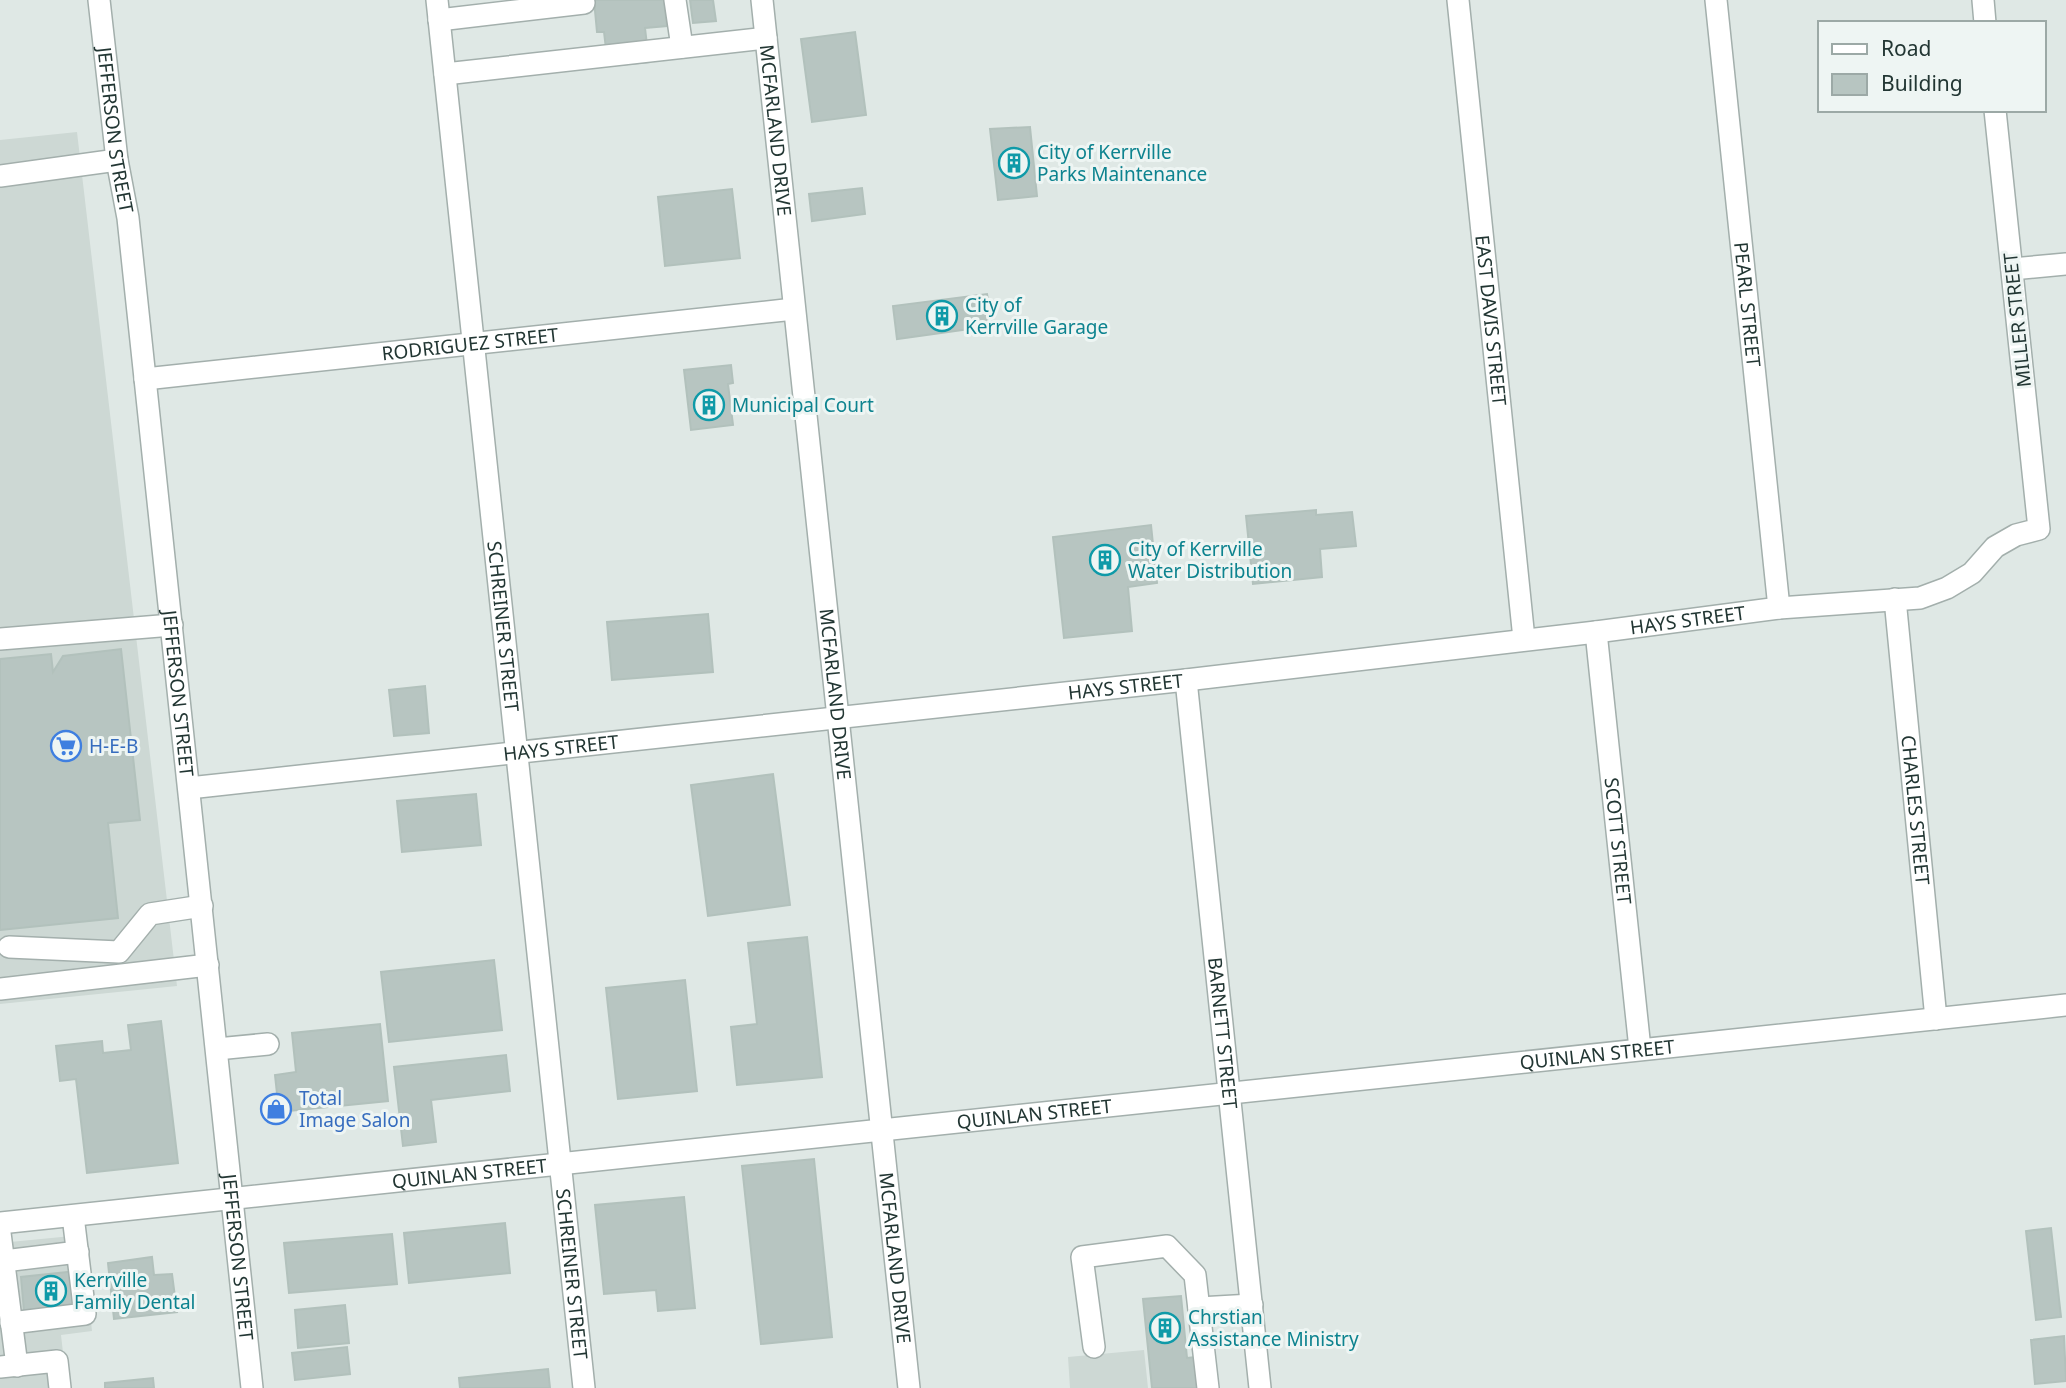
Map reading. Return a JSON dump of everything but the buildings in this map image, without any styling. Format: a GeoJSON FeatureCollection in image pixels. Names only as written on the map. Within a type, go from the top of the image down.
{"type":"FeatureCollection","features":[{"type":"Feature","properties":{"kind":"street","name":"JEFFERSON STREET"},"geometry":{"type":"LineString","coordinates":[[99,0],[117,160],[128,218],[253,1388]]}},
{"type":"Feature","properties":{"kind":"street"},"geometry":{"type":"LineString","coordinates":[[675,0],[682,47]]}},
{"type":"Feature","properties":{"kind":"street","name":"MCFARLAND DRIVE"},"geometry":{"type":"LineString","coordinates":[[762,0],[909,1388]]}},
{"type":"Feature","properties":{"kind":"street","name":"EAST DAVIS STREET"},"geometry":{"type":"LineString","coordinates":[[1458,0],[1524,639]]}},
{"type":"Feature","properties":{"kind":"street","name":"PEARL STREET"},"geometry":{"type":"LineString","coordinates":[[1716,0],[1779,608]]}},
{"type":"Feature","properties":{"kind":"street"},"geometry":{"type":"LineString","coordinates":[[1983,0],[1985,21]]}},
{"type":"Feature","properties":{"kind":"street"},"geometry":{"type":"LineString","coordinates":[[438,10],[584,4]]}},
{"type":"Feature","properties":{"kind":"street","name":"SCHREINER STREET"},"geometry":{"type":"LineString","coordinates":[[438,10],[584,1388]]}},
{"type":"Feature","properties":{"kind":"street"},"geometry":{"type":"LineString","coordinates":[[445,74],[766,38]]}},
{"type":"Feature","properties":{"kind":"street","name":"MILLER STREET"},"geometry":{"type":"LineString","coordinates":[[1995,112],[2039,529]]}},
{"type":"Feature","properties":{"kind":"street"},"geometry":{"type":"LineString","coordinates":[[0,176],[117,160]]}},
{"type":"Feature","properties":{"kind":"street"},"geometry":{"type":"LineString","coordinates":[[2012,269],[2066,264]]}},
{"type":"Feature","properties":{"kind":"street","name":"RODRIGUEZ STREET"},"geometry":{"type":"LineString","coordinates":[[145,379],[794,309]]}},
{"type":"Feature","properties":{"kind":"street","name":"HAYS STREET"},"geometry":{"type":"LineString","coordinates":[[189,788],[517,750],[1186,680],[1779,608],[1920,598],[1947,588],[1972,573],[1995,547],[2016,535],[2039,529]]}},
{"type":"Feature","properties":{"kind":"street","name":"CHARLES STREET"},"geometry":{"type":"LineString","coordinates":[[1895,599],[1936,1019]]}},
{"type":"Feature","properties":{"kind":"street"},"geometry":{"type":"LineString","coordinates":[[0,639],[172,625]]}},
{"type":"Feature","properties":{"kind":"street","name":"SCOTT STREET"},"geometry":{"type":"LineString","coordinates":[[1597,632],[1640,1049]]}},
{"type":"Feature","properties":{"kind":"street","name":"BARNETT STREET"},"geometry":{"type":"LineString","coordinates":[[1186,680],[1260,1388]]}},
{"type":"Feature","properties":{"kind":"street"},"geometry":{"type":"LineString","coordinates":[[9,947],[119,953],[150,914],[202,906]]}},
{"type":"Feature","properties":{"kind":"street"},"geometry":{"type":"LineString","coordinates":[[0,989],[208,965]]}},
{"type":"Feature","properties":{"kind":"street","name":"QUINLAN STREET"},"geometry":{"type":"LineString","coordinates":[[0,1223],[882,1132],[1229,1091],[2066,1005]]}},
{"type":"Feature","properties":{"kind":"street"},"geometry":{"type":"LineString","coordinates":[[217,1049],[268,1044]]}},
{"type":"Feature","properties":{"kind":"street"},"geometry":{"type":"LineString","coordinates":[[11,1323],[85,1314],[73,1216]]}},
{"type":"Feature","properties":{"kind":"street"},"geometry":{"type":"LineString","coordinates":[[0,1233],[11,1323],[8,1367],[57,1361],[60,1388]]}},
{"type":"Feature","properties":{"kind":"street"},"geometry":{"type":"LineString","coordinates":[[1094,1347],[1082,1257],[1167,1246],[1195,1275],[1208,1388]]}},
{"type":"Feature","properties":{"kind":"street"},"geometry":{"type":"LineString","coordinates":[[4,1261],[78,1252]]}},
{"type":"Feature","properties":{"kind":"street"},"geometry":{"type":"LineString","coordinates":[[1199,1308],[1252,1305]]}},
{"type":"Feature","properties":{"kind":"shaded area"},"geometry":{"type":"Polygon","coordinates":[[[77,132],[177,986],[0,1004],[0,140],[77,132]]]}},
{"type":"Feature","properties":{"kind":"shaded area"},"geometry":{"type":"Polygon","coordinates":[[[82,1235],[92,1331],[61,1335],[67,1388],[0,1388],[0,1243],[82,1235]]]}},
{"type":"Feature","properties":{"kind":"shaded area"},"geometry":{"type":"Polygon","coordinates":[[[1144,1350],[1148,1388],[1070,1388],[1068,1357],[1144,1350]]]}},
{"type":"Feature","properties":{"kind":"place","name":"City of Kerrville Parks Maintenance"},"geometry":{"type":"Point","coordinates":[1014,163]}},
{"type":"Feature","properties":{"kind":"place","name":"City of Kerrville Garage"},"geometry":{"type":"Point","coordinates":[942,316]}},
{"type":"Feature","properties":{"kind":"place","name":"Municipal Court"},"geometry":{"type":"Point","coordinates":[709,405]}},
{"type":"Feature","properties":{"kind":"place","name":"City of Kerrville Water Distribution"},"geometry":{"type":"Point","coordinates":[1105,560]}},
{"type":"Feature","properties":{"kind":"place","name":"H-E-B"},"geometry":{"type":"Point","coordinates":[66,746]}},
{"type":"Feature","properties":{"kind":"place","name":"Total Image Salon"},"geometry":{"type":"Point","coordinates":[276,1109]}},
{"type":"Feature","properties":{"kind":"place","name":"Kerrville Family Dental"},"geometry":{"type":"Point","coordinates":[51,1291]}},
{"type":"Feature","properties":{"kind":"place","name":"Chrstian Assistance Ministry"},"geometry":{"type":"Point","coordinates":[1165,1328]}}]}
